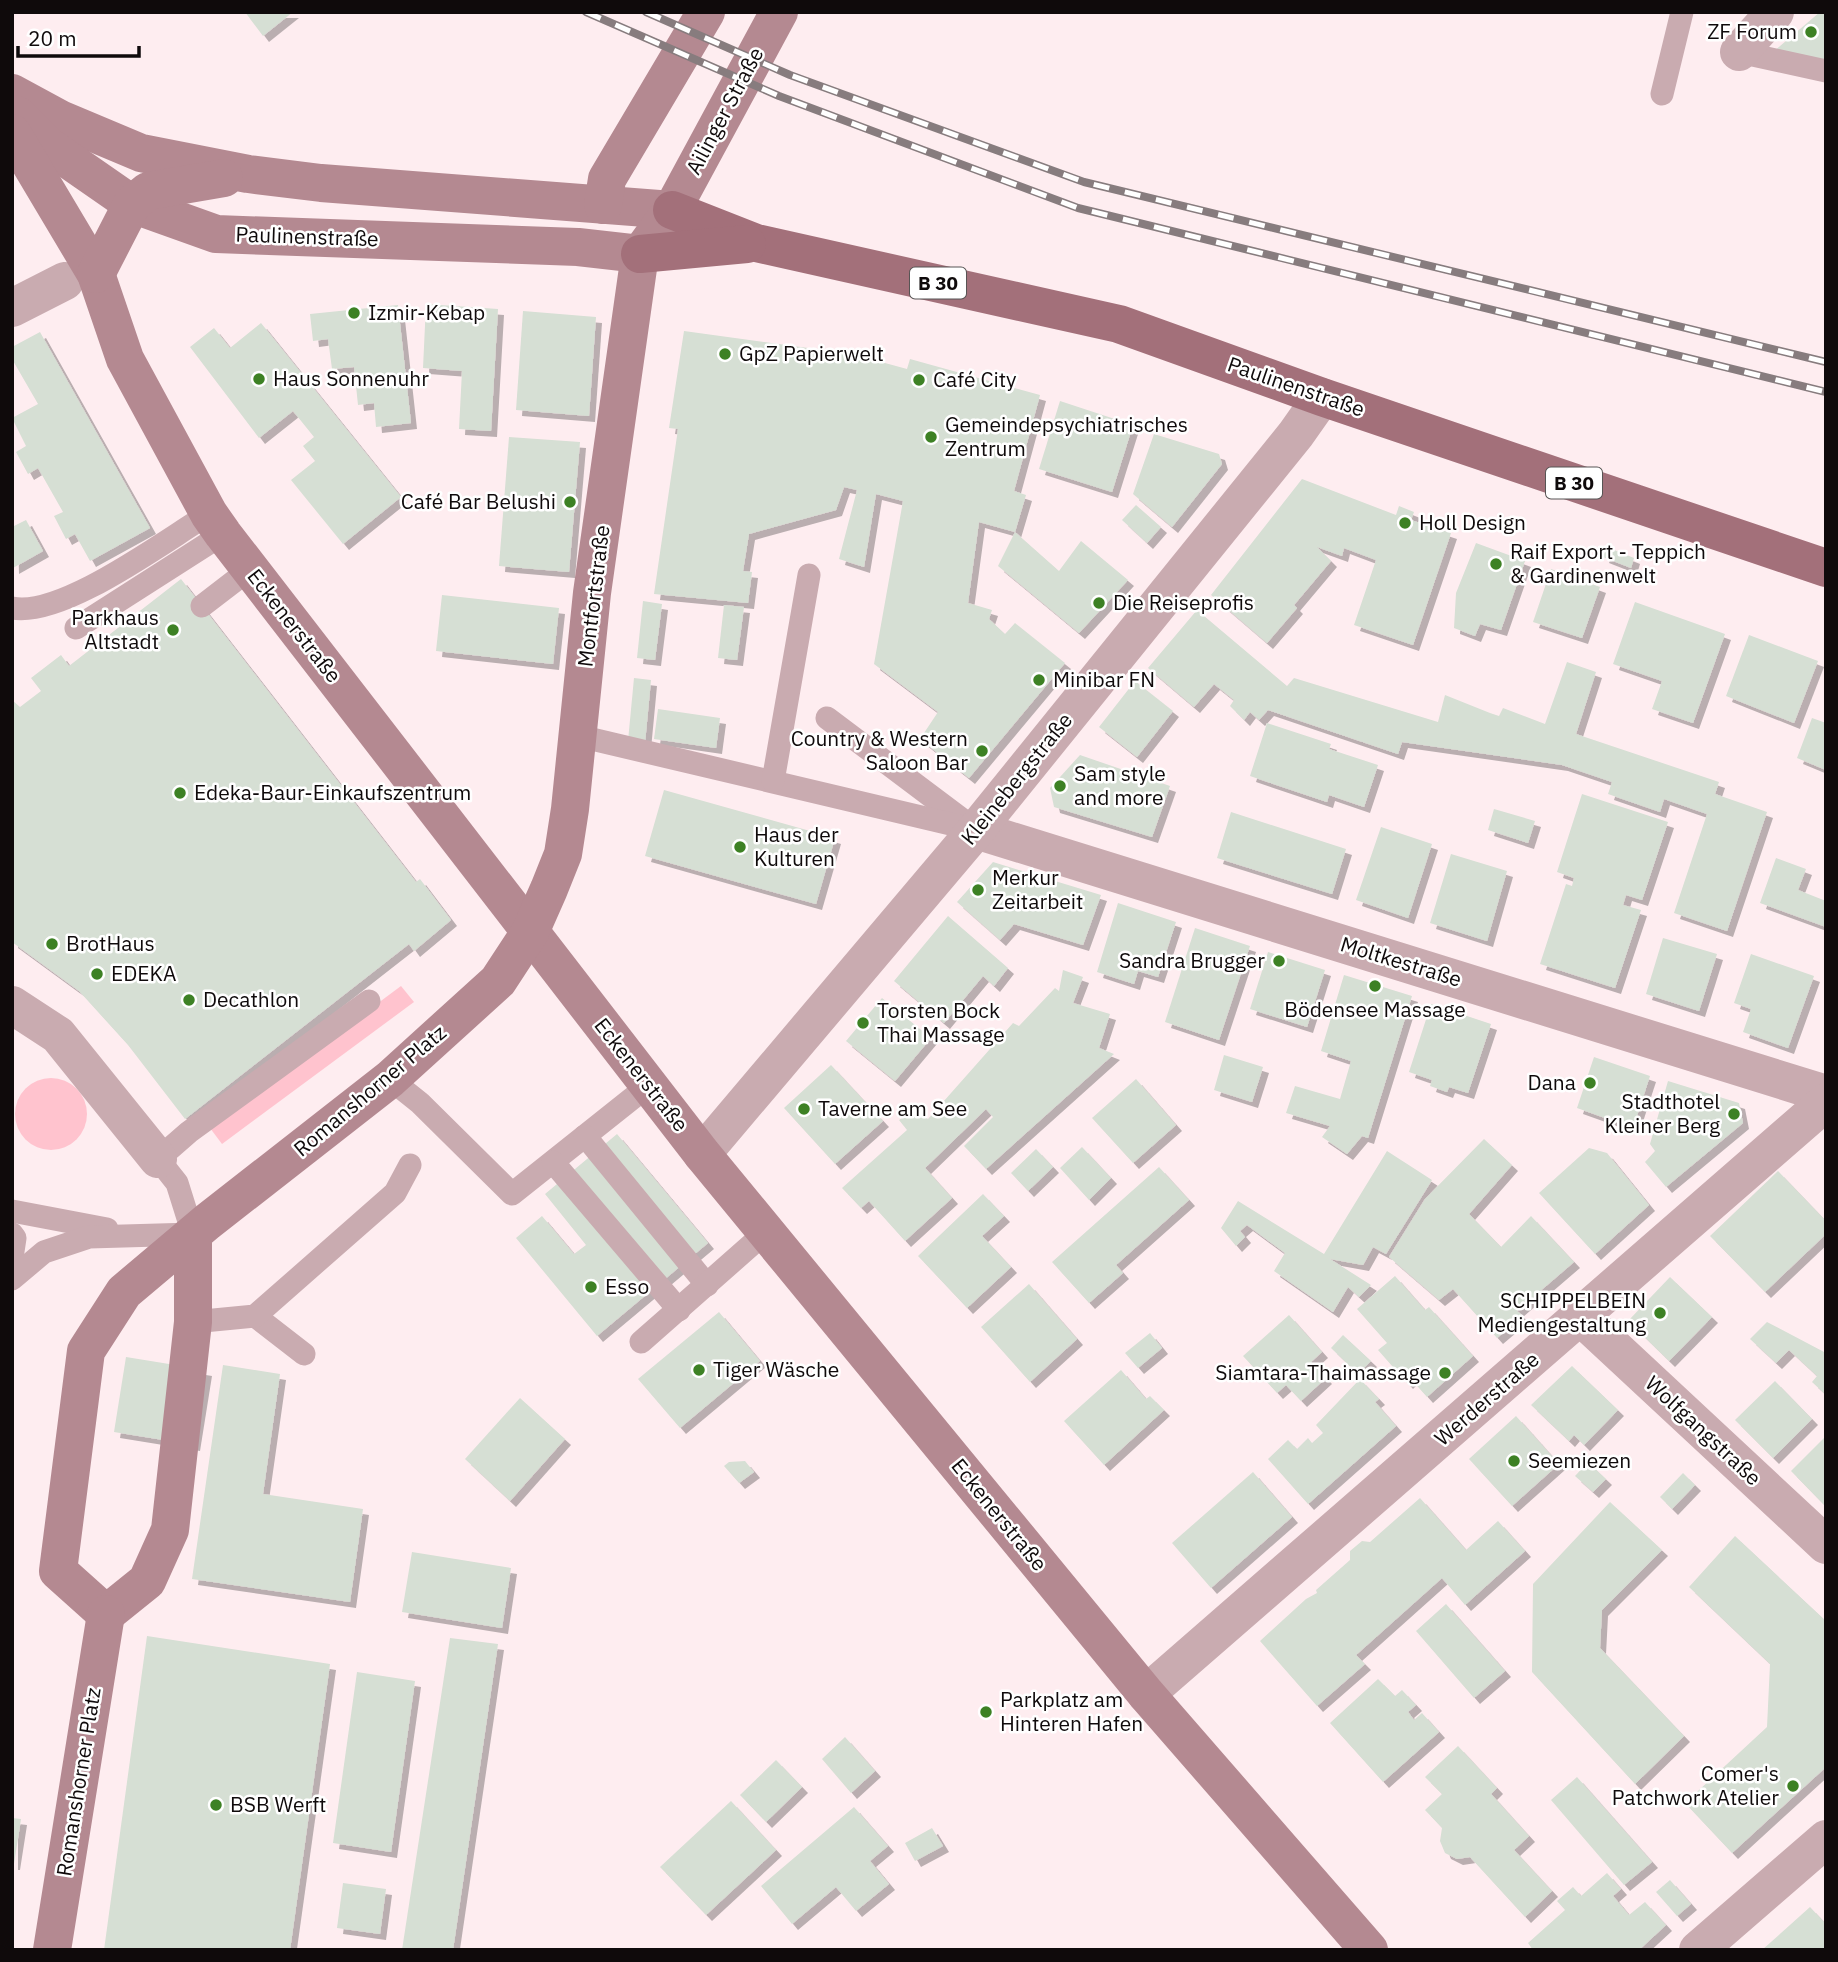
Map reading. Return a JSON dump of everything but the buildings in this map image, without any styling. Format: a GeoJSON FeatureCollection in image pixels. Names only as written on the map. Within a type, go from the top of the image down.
{"type":"FeatureCollection","features":[{"type":"Feature","properties":{"kind":"main road"},"geometry":{"type":"LineString","coordinates":[[672,210],[640,254],[603,205],[607,179],[706,12]]}},
{"type":"Feature","properties":{"kind":"main road","name":"Ailinger Straße"},"geometry":{"type":"LineString","coordinates":[[672,210],[779,12]]}},
{"type":"Feature","properties":{"kind":"main road","name":"Paulinenstraße"},"geometry":{"type":"LineString","coordinates":[[12,93],[60,119],[141,153],[248,174],[321,183],[672,210],[756,243],[1119,324],[1322,397],[1826,568]]}},
{"type":"Feature","properties":{"kind":"main road","name":"Paulinenstraße"},"geometry":{"type":"LineString","coordinates":[[12,110],[47,145],[132,204],[216,234],[578,247],[640,254],[756,243]]}},
{"type":"Feature","properties":{"kind":"main road","name":"Eckenerstraße"},"geometry":{"type":"LineString","coordinates":[[12,133],[81,277],[216,524],[702,1154],[1146,1694],[1358,1946]]}},
{"type":"Feature","properties":{"kind":"main road","name":"B 30"},"geometry":{"type":"LineString","coordinates":[[132,204],[148,191],[248,174]]}},
{"type":"Feature","properties":{"kind":"main road"},"geometry":{"type":"LineString","coordinates":[[81,277],[132,204]]}},
{"type":"Feature","properties":{"kind":"main road","name":"Montfortstraße"},"geometry":{"type":"LineString","coordinates":[[530,932],[563,855],[579,736],[592,593],[640,254]]}},
{"type":"Feature","properties":{"kind":"main road","name":"Romanshorner Platz"},"geometry":{"type":"LineString","coordinates":[[52,1950],[106,1614],[58,1571],[86,1352],[124,1292],[193,1234],[390,1079],[498,981],[530,932]]}},
{"type":"Feature","properties":{"kind":"main road"},"geometry":{"type":"LineString","coordinates":[[106,1614],[147,1581],[170,1530],[193,1322],[193,1234]]}},
{"type":"Feature","properties":{"kind":"street"},"geometry":{"type":"LineString","coordinates":[[1739,52],[1775,12]]}},
{"type":"Feature","properties":{"kind":"street"},"geometry":{"type":"LineString","coordinates":[[12,308],[81,277]]}},
{"type":"Feature","properties":{"kind":"street","name":"Kleinebergstraße"},"geometry":{"type":"LineString","coordinates":[[702,1154],[976,830],[1296,434],[1322,397]]}},
{"type":"Feature","properties":{"kind":"street","name":"Moltkestraße"},"geometry":{"type":"LineString","coordinates":[[976,830],[1826,1094]]}},
{"type":"Feature","properties":{"kind":"street"},"geometry":{"type":"LineString","coordinates":[[12,1005],[58,1035],[158,1159]]}},
{"type":"Feature","properties":{"kind":"street","name":"Werderstraße"},"geometry":{"type":"LineString","coordinates":[[1146,1694],[1826,1102]]}},
{"type":"Feature","properties":{"kind":"street","name":"Wolfgangstraße"},"geometry":{"type":"LineString","coordinates":[[1581,1317],[1826,1545]]}},
{"type":"Feature","properties":{"kind":"street"},"geometry":{"type":"LineString","coordinates":[[1698,1950],[1826,1839]]}},
{"type":"Feature","properties":{"kind":"lane"},"geometry":{"type":"LineString","coordinates":[[1662,94],[1682,12]]}},
{"type":"Feature","properties":{"kind":"lane"},"geometry":{"type":"LineString","coordinates":[[1739,52],[1826,71]]}},
{"type":"Feature","properties":{"kind":"lane"},"geometry":{"type":"LineString","coordinates":[[12,608],[27,611],[76,595],[216,524]]}},
{"type":"Feature","properties":{"kind":"lane"},"geometry":{"type":"LineString","coordinates":[[76,628],[216,524]]}},
{"type":"Feature","properties":{"kind":"lane"},"geometry":{"type":"LineString","coordinates":[[202,606],[250,569]]}},
{"type":"Feature","properties":{"kind":"lane"},"geometry":{"type":"LineString","coordinates":[[773,782],[810,575]]}},
{"type":"Feature","properties":{"kind":"lane"},"geometry":{"type":"LineString","coordinates":[[827,718],[976,830]]}},
{"type":"Feature","properties":{"kind":"lane"},"geometry":{"type":"LineString","coordinates":[[579,736],[976,830]]}},
{"type":"Feature","properties":{"kind":"lane"},"geometry":{"type":"LineString","coordinates":[[12,1279],[44,1252],[89,1237],[193,1234],[177,1183],[158,1159],[189,1132],[369,1001]]}},
{"type":"Feature","properties":{"kind":"lane"},"geometry":{"type":"LineString","coordinates":[[390,1079],[420,1103],[512,1194],[649,1085]]}},
{"type":"Feature","properties":{"kind":"lane"},"geometry":{"type":"LineString","coordinates":[[585,1136],[707,1285]]}},
{"type":"Feature","properties":{"kind":"lane"},"geometry":{"type":"LineString","coordinates":[[553,1162],[679,1310]]}},
{"type":"Feature","properties":{"kind":"lane"},"geometry":{"type":"LineString","coordinates":[[193,1322],[255,1316],[395,1193],[410,1165]]}},
{"type":"Feature","properties":{"kind":"lane"},"geometry":{"type":"LineString","coordinates":[[12,1211],[141,1236]]}},
{"type":"Feature","properties":{"kind":"lane"},"geometry":{"type":"LineString","coordinates":[[641,1342],[766,1232]]}},
{"type":"Feature","properties":{"kind":"lane"},"geometry":{"type":"LineString","coordinates":[[12,1234],[15,1238],[12,1258]]}},
{"type":"Feature","properties":{"kind":"lane"},"geometry":{"type":"LineString","coordinates":[[255,1316],[304,1354]]}},
{"type":"Feature","properties":{"kind":"shaded area"},"geometry":{"type":"Polygon","coordinates":[[[401,986],[414,1002],[222,1144],[210,1128],[401,986]]]}},
{"type":"Feature","properties":{"kind":"shaded area"},"geometry":{"type":"Polygon","coordinates":[[[58,1078],[77,1088],[85,1100],[85,1128],[77,1140],[65,1148],[44,1150],[25,1140],[17,1128],[15,1107],[25,1088],[37,1080],[58,1078]]]}},
{"type":"Feature","properties":{"kind":"railway"},"geometry":{"type":"LineString","coordinates":[[586,12],[779,96],[1078,208],[1826,392]]}},
{"type":"Feature","properties":{"kind":"railway"},"geometry":{"type":"LineString","coordinates":[[646,12],[790,75],[1084,182],[1826,362]]}},
{"type":"Feature","properties":{"kind":"place","name":"ZF Forum"},"geometry":{"type":"Point","coordinates":[1811,32]}},
{"type":"Feature","properties":{"kind":"place","name":"Izmir-Kebap"},"geometry":{"type":"Point","coordinates":[354,313]}},
{"type":"Feature","properties":{"kind":"place","name":"GpZ Papierwelt"},"geometry":{"type":"Point","coordinates":[725,354]}},
{"type":"Feature","properties":{"kind":"place","name":"Haus Sonnenuhr"},"geometry":{"type":"Point","coordinates":[259,379]}},
{"type":"Feature","properties":{"kind":"place","name":"Café City"},"geometry":{"type":"Point","coordinates":[919,380]}},
{"type":"Feature","properties":{"kind":"place","name":"Gemeindepsychiatrisches Zentrum"},"geometry":{"type":"Point","coordinates":[931,437]}},
{"type":"Feature","properties":{"kind":"place","name":"Café Bar Belushi"},"geometry":{"type":"Point","coordinates":[570,502]}},
{"type":"Feature","properties":{"kind":"place","name":"Holl Design"},"geometry":{"type":"Point","coordinates":[1405,523]}},
{"type":"Feature","properties":{"kind":"place","name":"Raif Export - Teppich & Gardinenwelt"},"geometry":{"type":"Point","coordinates":[1496,564]}},
{"type":"Feature","properties":{"kind":"place","name":"Die Reiseprofis"},"geometry":{"type":"Point","coordinates":[1099,603]}},
{"type":"Feature","properties":{"kind":"place","name":"Parkhaus Altstadt"},"geometry":{"type":"Point","coordinates":[173,630]}},
{"type":"Feature","properties":{"kind":"place","name":"Minibar FN"},"geometry":{"type":"Point","coordinates":[1039,680]}},
{"type":"Feature","properties":{"kind":"place","name":"Country & Western Saloon Bar"},"geometry":{"type":"Point","coordinates":[982,751]}},
{"type":"Feature","properties":{"kind":"place","name":"Sam style and more"},"geometry":{"type":"Point","coordinates":[1060,786]}},
{"type":"Feature","properties":{"kind":"place","name":"Edeka-Baur-Einkaufszentrum"},"geometry":{"type":"Point","coordinates":[180,793]}},
{"type":"Feature","properties":{"kind":"place","name":"Haus der Kulturen"},"geometry":{"type":"Point","coordinates":[740,847]}},
{"type":"Feature","properties":{"kind":"place","name":"Merkur Zeitarbeit"},"geometry":{"type":"Point","coordinates":[978,890]}},
{"type":"Feature","properties":{"kind":"place","name":"BrotHaus"},"geometry":{"type":"Point","coordinates":[52,944]}},
{"type":"Feature","properties":{"kind":"place","name":"Sandra Brugger"},"geometry":{"type":"Point","coordinates":[1279,961]}},
{"type":"Feature","properties":{"kind":"place","name":"EDEKA"},"geometry":{"type":"Point","coordinates":[97,974]}},
{"type":"Feature","properties":{"kind":"place","name":"Bödensee Massage"},"geometry":{"type":"Point","coordinates":[1375,986]}},
{"type":"Feature","properties":{"kind":"place","name":"Decathlon"},"geometry":{"type":"Point","coordinates":[189,1000]}},
{"type":"Feature","properties":{"kind":"place","name":"Torsten Bock Thai Massage"},"geometry":{"type":"Point","coordinates":[863,1023]}},
{"type":"Feature","properties":{"kind":"place","name":"Dana"},"geometry":{"type":"Point","coordinates":[1590,1083]}},
{"type":"Feature","properties":{"kind":"place","name":"Taverne am See"},"geometry":{"type":"Point","coordinates":[804,1109]}},
{"type":"Feature","properties":{"kind":"place","name":"Stadthotel Kleiner Berg"},"geometry":{"type":"Point","coordinates":[1734,1114]}},
{"type":"Feature","properties":{"kind":"place","name":"Esso"},"geometry":{"type":"Point","coordinates":[591,1287]}},
{"type":"Feature","properties":{"kind":"place","name":"SCHIPPELBEIN Mediengestaltung"},"geometry":{"type":"Point","coordinates":[1660,1313]}},
{"type":"Feature","properties":{"kind":"place","name":"Tiger Wäsche"},"geometry":{"type":"Point","coordinates":[699,1370]}},
{"type":"Feature","properties":{"kind":"place","name":"Siamtara-Thaimassage"},"geometry":{"type":"Point","coordinates":[1445,1373]}},
{"type":"Feature","properties":{"kind":"place","name":"Seemiezen"},"geometry":{"type":"Point","coordinates":[1514,1461]}},
{"type":"Feature","properties":{"kind":"place","name":"Parkplatz am Hinteren Hafen"},"geometry":{"type":"Point","coordinates":[986,1712]}},
{"type":"Feature","properties":{"kind":"place","name":"Comer's Patchwork Atelier"},"geometry":{"type":"Point","coordinates":[1793,1786]}},
{"type":"Feature","properties":{"kind":"place","name":"BSB Werft"},"geometry":{"type":"Point","coordinates":[216,1805]}}]}
